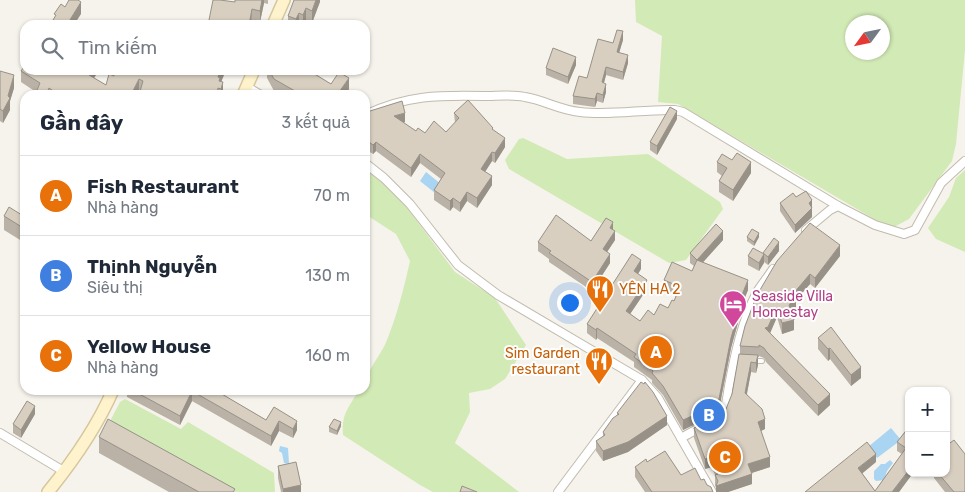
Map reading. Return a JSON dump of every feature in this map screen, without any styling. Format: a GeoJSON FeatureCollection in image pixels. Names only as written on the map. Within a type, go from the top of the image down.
{"type":"FeatureCollection","features":[{"type":"Feature","properties":{"kind":"main road"},"geometry":{"type":"LineString","coordinates":[[275,20],[284,0]]}},
{"type":"Feature","properties":{"kind":"main road"},"geometry":{"type":"LineString","coordinates":[[245,90],[252,75]]}},
{"type":"Feature","properties":{"kind":"main road"},"geometry":{"type":"LineString","coordinates":[[48,492],[65,472],[101,417],[111,395]]}},
{"type":"Feature","properties":{"kind":"street"},"geometry":{"type":"LineString","coordinates":[[370,113],[405,100],[431,96],[459,95],[519,96],[554,107],[591,113],[657,109],[675,110],[683,112],[838,206],[875,225],[904,234],[915,230],[941,183],[965,161]]}},
{"type":"Feature","properties":{"kind":"street"},"geometry":{"type":"LineString","coordinates":[[370,167],[410,204],[458,265],[498,295],[642,380],[658,398],[712,492]]}},
{"type":"Feature","properties":{"kind":"street"},"geometry":{"type":"LineString","coordinates":[[801,235],[819,218],[838,206]]}},
{"type":"Feature","properties":{"kind":"street"},"geometry":{"type":"LineString","coordinates":[[681,438],[721,415],[726,405],[737,345],[758,291],[779,261]]}},
{"type":"Feature","properties":{"kind":"street"},"geometry":{"type":"LineString","coordinates":[[558,492],[642,380]]}},
{"type":"Feature","properties":{"kind":"street"},"geometry":{"type":"LineString","coordinates":[[0,433],[65,472]]}},
{"type":"Feature","properties":{"kind":"lane"},"geometry":{"type":"LineString","coordinates":[[734,360],[744,361]]}},
{"type":"Feature","properties":{"kind":"lane"},"geometry":{"type":"LineString","coordinates":[[753,361],[762,361]]}},
{"type":"Feature","properties":{"kind":"green space"},"geometry":{"type":"Polygon","coordinates":[[[635,0],[965,0],[965,50],[956,144],[952,161],[909,219],[896,226],[888,226],[678,104],[658,102],[662,36],[636,22],[635,0]]]}},
{"type":"Feature","properties":{"kind":"green space"},"geometry":{"type":"Polygon","coordinates":[[[523,138],[567,159],[648,154],[720,202],[723,209],[686,260],[669,263],[509,169],[505,160],[519,139],[523,138]]]}},
{"type":"Feature","properties":{"kind":"green space"},"geometry":{"type":"Polygon","coordinates":[[[965,170],[965,252],[936,239],[928,228],[949,197],[956,178],[965,170]]]}},
{"type":"Feature","properties":{"kind":"green space"},"geometry":{"type":"Polygon","coordinates":[[[370,172],[384,183],[408,209],[455,272],[495,298],[526,345],[505,379],[490,389],[469,393],[470,412],[455,443],[519,492],[433,492],[343,435],[343,422],[346,411],[356,395],[370,395],[370,370],[387,340],[400,301],[410,261],[396,234],[370,217],[370,172]]]}},
{"type":"Feature","properties":{"kind":"green space"},"geometry":{"type":"Polygon","coordinates":[[[125,399],[181,429],[188,422],[274,473],[275,492],[217,492],[109,423],[120,402],[125,399]]]}},
{"type":"Feature","properties":{"kind":"water"},"geometry":{"type":"Polygon","coordinates":[[[426,172],[441,184],[435,193],[420,181],[426,172]]]}},
{"type":"Feature","properties":{"kind":"water"},"geometry":{"type":"Polygon","coordinates":[[[891,428],[901,440],[877,458],[868,447],[891,428]]]}},
{"type":"Feature","properties":{"kind":"water"},"geometry":{"type":"Polygon","coordinates":[[[280,446],[288,448],[289,464],[284,463],[282,453],[279,451],[280,446]]]}},
{"type":"Feature","properties":{"kind":"water"},"geometry":{"type":"Polygon","coordinates":[[[890,460],[893,463],[887,471],[884,480],[876,481],[874,479],[874,471],[881,464],[885,464],[890,460]]]}},
{"type":"Feature","properties":{"kind":"building"},"geometry":{"type":"Polygon","coordinates":[[[69,0],[81,2],[70,20],[53,20],[56,15],[54,14],[61,4],[65,7],[69,0]]]}},
{"type":"Feature","properties":{"kind":"building"},"geometry":{"type":"Polygon","coordinates":[[[213,0],[235,2],[235,0],[262,0],[260,11],[252,9],[250,20],[209,20],[213,0]]]}},
{"type":"Feature","properties":{"kind":"building"},"geometry":{"type":"Polygon","coordinates":[[[294,0],[316,0],[312,11],[306,8],[303,15],[299,13],[296,19],[288,16],[294,0]]]}},
{"type":"Feature","properties":{"kind":"building"},"geometry":{"type":"Polygon","coordinates":[[[617,30],[623,31],[617,52],[628,55],[623,72],[606,67],[602,82],[606,84],[603,95],[597,93],[595,99],[573,96],[579,76],[587,78],[598,39],[613,43],[617,30]]]}},
{"type":"Feature","properties":{"kind":"building"},"geometry":{"type":"Polygon","coordinates":[[[553,48],[576,57],[568,77],[546,68],[553,48]]]}},
{"type":"Feature","properties":{"kind":"building"},"geometry":{"type":"Polygon","coordinates":[[[0,71],[14,75],[8,96],[10,98],[3,111],[0,109],[0,71]]]}},
{"type":"Feature","properties":{"kind":"building"},"geometry":{"type":"Polygon","coordinates":[[[27,75],[89,75],[106,85],[109,75],[219,75],[219,81],[223,82],[221,89],[218,88],[218,90],[140,90],[143,81],[139,79],[134,90],[52,90],[49,88],[48,90],[37,90],[40,83],[27,75]]]}},
{"type":"Feature","properties":{"kind":"building"},"geometry":{"type":"Polygon","coordinates":[[[272,75],[316,75],[331,84],[337,75],[344,75],[349,78],[341,90],[293,90],[274,79],[272,75]]]}},
{"type":"Feature","properties":{"kind":"building"},"geometry":{"type":"Polygon","coordinates":[[[468,100],[492,129],[505,138],[495,153],[492,152],[481,169],[492,176],[477,198],[467,192],[460,203],[453,198],[450,201],[434,190],[445,173],[420,154],[411,168],[376,142],[373,145],[370,143],[370,111],[402,101],[405,113],[394,116],[416,131],[418,128],[425,133],[434,121],[446,132],[459,118],[454,113],[468,100]]]}},
{"type":"Feature","properties":{"kind":"building"},"geometry":{"type":"Polygon","coordinates":[[[670,107],[677,111],[657,146],[650,142],[670,107]]]}},
{"type":"Feature","properties":{"kind":"building"},"geometry":{"type":"Polygon","coordinates":[[[737,153],[751,162],[733,190],[719,181],[727,168],[717,162],[722,154],[732,160],[737,153]]]}},
{"type":"Feature","properties":{"kind":"building"},"geometry":{"type":"Polygon","coordinates":[[[806,191],[812,200],[809,203],[812,208],[795,225],[780,203],[793,193],[796,197],[806,191]]]}},
{"type":"Feature","properties":{"kind":"building"},"geometry":{"type":"Polygon","coordinates":[[[9,207],[20,214],[20,226],[4,216],[9,207]]]}},
{"type":"Feature","properties":{"kind":"building"},"geometry":{"type":"Polygon","coordinates":[[[556,215],[591,241],[606,218],[613,222],[610,228],[615,231],[603,249],[610,254],[592,282],[549,253],[551,251],[538,242],[556,215]]]}},
{"type":"Feature","properties":{"kind":"building"},"geometry":{"type":"Polygon","coordinates":[[[810,223],[840,245],[815,278],[810,274],[793,294],[796,297],[789,305],[794,320],[782,323],[777,307],[768,327],[765,328],[830,394],[818,405],[764,348],[759,345],[759,347],[740,346],[745,326],[757,295],[777,261],[810,223]]]}},
{"type":"Feature","properties":{"kind":"building"},"geometry":{"type":"Polygon","coordinates":[[[716,224],[723,231],[697,260],[690,253],[716,224]]]}},
{"type":"Feature","properties":{"kind":"building"},"geometry":{"type":"Polygon","coordinates":[[[752,229],[759,233],[754,242],[747,237],[752,229]]]}},
{"type":"Feature","properties":{"kind":"building"},"geometry":{"type":"Polygon","coordinates":[[[774,238],[779,242],[768,257],[763,253],[774,238]]]}},
{"type":"Feature","properties":{"kind":"building"},"geometry":{"type":"Polygon","coordinates":[[[753,248],[764,254],[759,263],[748,256],[753,248]]]}},
{"type":"Feature","properties":{"kind":"building"},"geometry":{"type":"Polygon","coordinates":[[[632,254],[641,260],[634,271],[647,280],[626,311],[640,321],[648,310],[654,315],[660,304],[668,308],[672,300],[674,301],[680,287],[664,280],[672,262],[692,271],[697,260],[748,280],[733,317],[739,310],[731,338],[719,399],[710,408],[683,420],[663,386],[652,373],[653,371],[634,357],[636,354],[597,328],[596,330],[587,324],[632,254]]]}},
{"type":"Feature","properties":{"kind":"building"},"geometry":{"type":"Polygon","coordinates":[[[831,327],[861,367],[851,375],[830,348],[828,349],[818,338],[831,327]]]}},
{"type":"Feature","properties":{"kind":"building"},"geometry":{"type":"Polygon","coordinates":[[[739,354],[758,355],[756,363],[751,362],[745,393],[762,409],[765,419],[758,422],[770,457],[748,464],[752,474],[716,486],[718,481],[715,475],[718,474],[712,457],[705,459],[694,428],[716,417],[726,409],[732,394],[739,354]]]}},
{"type":"Feature","properties":{"kind":"building"},"geometry":{"type":"Polygon","coordinates":[[[641,382],[644,384],[645,382],[653,392],[667,416],[628,442],[603,451],[596,441],[605,435],[603,432],[613,418],[619,414],[617,413],[641,382]]]}},
{"type":"Feature","properties":{"kind":"building"},"geometry":{"type":"Polygon","coordinates":[[[141,395],[190,395],[180,416],[141,395]]]}},
{"type":"Feature","properties":{"kind":"building"},"geometry":{"type":"Polygon","coordinates":[[[199,395],[224,395],[266,420],[274,407],[297,421],[293,429],[279,421],[271,436],[199,395]]]}},
{"type":"Feature","properties":{"kind":"building"},"geometry":{"type":"Polygon","coordinates":[[[27,401],[35,406],[21,430],[13,424],[27,401]]]}},
{"type":"Feature","properties":{"kind":"building"},"geometry":{"type":"Polygon","coordinates":[[[108,419],[235,489],[233,492],[199,492],[99,437],[108,419]]]}},
{"type":"Feature","properties":{"kind":"building"},"geometry":{"type":"Polygon","coordinates":[[[334,419],[341,422],[337,431],[329,427],[334,419]]]}},
{"type":"Feature","properties":{"kind":"building"},"geometry":{"type":"Polygon","coordinates":[[[905,432],[905,447],[897,442],[905,432]]]}},
{"type":"Feature","properties":{"kind":"building"},"geometry":{"type":"Polygon","coordinates":[[[954,440],[965,454],[965,492],[954,492],[941,477],[950,477],[950,443],[954,440]]]}},
{"type":"Feature","properties":{"kind":"building"},"geometry":{"type":"Polygon","coordinates":[[[867,442],[876,454],[858,468],[875,491],[905,449],[905,475],[892,492],[805,492],[867,442]]]}},
{"type":"Feature","properties":{"kind":"building"},"geometry":{"type":"Polygon","coordinates":[[[665,451],[681,475],[695,468],[701,480],[704,479],[713,492],[652,492],[635,467],[646,459],[647,462],[665,451]]]}},
{"type":"Feature","properties":{"kind":"building"},"geometry":{"type":"Polygon","coordinates":[[[296,462],[301,485],[283,489],[278,466],[296,462]]]}},
{"type":"Feature","properties":{"kind":"building"},"geometry":{"type":"Polygon","coordinates":[[[462,486],[477,492],[460,492],[462,486]]]}},
{"type":"Feature","properties":{"kind":"place","name":"YÊN HA 2"},"geometry":{"type":"Point","coordinates":[600,313]}},
{"type":"Feature","properties":{"kind":"place","name":"Seaside Villa Homestay"},"geometry":{"type":"Point","coordinates":[733,328]}},
{"type":"Feature","properties":{"kind":"place","name":"Fish Restaurant"},"geometry":{"type":"Point","coordinates":[656,352]}},
{"type":"Feature","properties":{"kind":"place","name":"Sim Garden restaurant"},"geometry":{"type":"Point","coordinates":[599,385]}},
{"type":"Feature","properties":{"kind":"place","name":"Thịnh Nguyễn"},"geometry":{"type":"Point","coordinates":[709,415]}},
{"type":"Feature","properties":{"kind":"place","name":"Yellow House"},"geometry":{"type":"Point","coordinates":[725,457]}}]}
